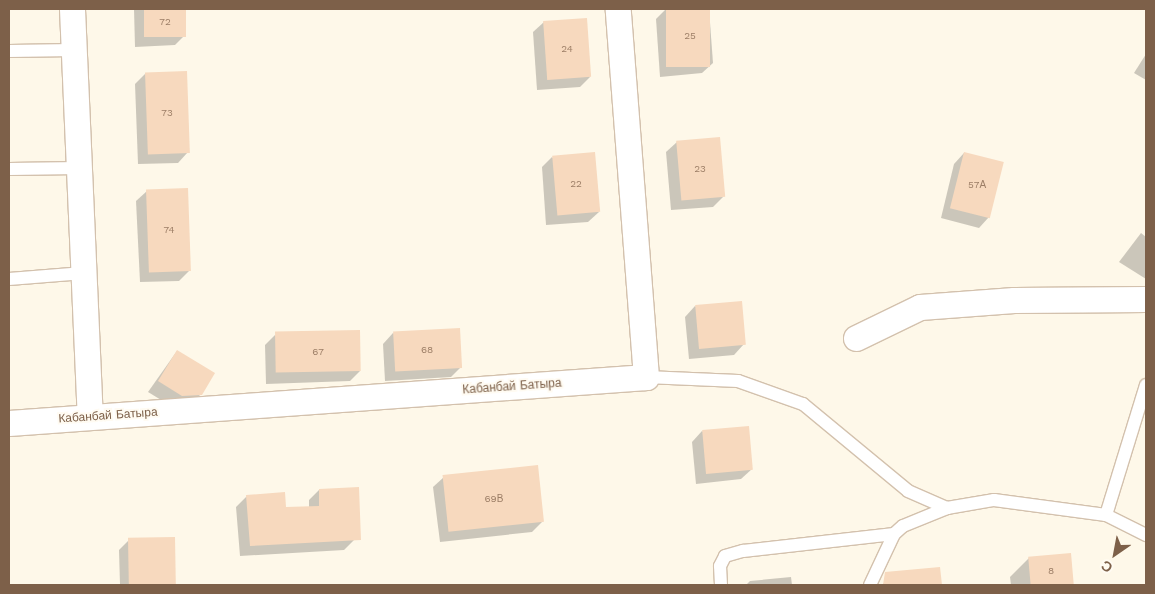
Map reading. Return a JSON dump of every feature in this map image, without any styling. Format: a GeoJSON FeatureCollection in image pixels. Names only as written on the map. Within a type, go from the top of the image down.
{"type":"FeatureCollection","features":[{"type":"Feature","properties":{"kind":"street"},"geometry":{"type":"LineString","coordinates":[[72,9],[90,417]]}},
{"type":"Feature","properties":{"kind":"street"},"geometry":{"type":"LineString","coordinates":[[618,9],[646,377]]}},
{"type":"Feature","properties":{"kind":"street"},"geometry":{"type":"LineString","coordinates":[[856,338],[920,307],[1014,300],[1146,299]]}},
{"type":"Feature","properties":{"kind":"street","name":"Кабанбай Батыра"},"geometry":{"type":"LineString","coordinates":[[9,423],[646,377]]}},
{"type":"Feature","properties":{"kind":"lane"},"geometry":{"type":"LineString","coordinates":[[9,51],[74,50]]}},
{"type":"Feature","properties":{"kind":"lane"},"geometry":{"type":"LineString","coordinates":[[9,169],[79,168]]}},
{"type":"Feature","properties":{"kind":"lane"},"geometry":{"type":"LineString","coordinates":[[9,279],[84,274]]}},
{"type":"Feature","properties":{"kind":"lane"},"geometry":{"type":"LineString","coordinates":[[646,377],[738,381],[803,404],[908,491],[948,508]]}},
{"type":"Feature","properties":{"kind":"lane"},"geometry":{"type":"LineString","coordinates":[[1106,515],[1146,385]]}},
{"type":"Feature","properties":{"kind":"lane"},"geometry":{"type":"LineString","coordinates":[[870,585],[894,534],[903,526],[948,508],[994,500],[1106,515],[1146,535]]}},
{"type":"Feature","properties":{"kind":"lane"},"geometry":{"type":"LineString","coordinates":[[720,585],[720,566],[725,556],[743,551],[894,534]]}},
{"type":"Feature","properties":{"kind":"building"},"geometry":{"type":"Polygon","coordinates":[[[144,9],[186,9],[186,37],[144,37],[144,9]]]}},
{"type":"Feature","properties":{"kind":"building"},"geometry":{"type":"Polygon","coordinates":[[[666,9],[710,9],[710,67],[666,67],[666,9]]]}},
{"type":"Feature","properties":{"kind":"building"},"geometry":{"type":"Polygon","coordinates":[[[587,18],[591,77],[547,80],[543,21],[587,18]]]}},
{"type":"Feature","properties":{"kind":"building"},"geometry":{"type":"Polygon","coordinates":[[[187,71],[190,153],[148,154],[145,72],[187,71]]]}},
{"type":"Feature","properties":{"kind":"building"},"geometry":{"type":"Polygon","coordinates":[[[720,137],[725,197],[681,201],[676,141],[720,137]]]}},
{"type":"Feature","properties":{"kind":"building"},"geometry":{"type":"Polygon","coordinates":[[[595,152],[600,212],[557,216],[552,156],[595,152]]]}},
{"type":"Feature","properties":{"kind":"building"},"geometry":{"type":"Polygon","coordinates":[[[964,152],[1004,162],[990,218],[950,208],[964,152]]]}},
{"type":"Feature","properties":{"kind":"building"},"geometry":{"type":"Polygon","coordinates":[[[188,188],[191,271],[149,272],[146,189],[188,188]]]}},
{"type":"Feature","properties":{"kind":"building"},"geometry":{"type":"Polygon","coordinates":[[[742,301],[746,345],[699,349],[695,305],[742,301]]]}},
{"type":"Feature","properties":{"kind":"building"},"geometry":{"type":"Polygon","coordinates":[[[460,328],[462,368],[395,371],[393,332],[460,328]]]}},
{"type":"Feature","properties":{"kind":"building"},"geometry":{"type":"Polygon","coordinates":[[[360,330],[361,371],[276,372],[275,331],[360,330]]]}},
{"type":"Feature","properties":{"kind":"building"},"geometry":{"type":"Polygon","coordinates":[[[177,350],[215,373],[202,395],[182,396],[158,381],[177,350]]]}},
{"type":"Feature","properties":{"kind":"building"},"geometry":{"type":"Polygon","coordinates":[[[749,426],[753,470],[706,474],[702,430],[749,426]]]}},
{"type":"Feature","properties":{"kind":"building"},"geometry":{"type":"Polygon","coordinates":[[[538,465],[544,522],[448,532],[443,475],[538,465]]]}},
{"type":"Feature","properties":{"kind":"building"},"geometry":{"type":"Polygon","coordinates":[[[359,487],[361,540],[250,546],[246,495],[285,492],[286,507],[319,506],[319,489],[359,487]]]}},
{"type":"Feature","properties":{"kind":"building"},"geometry":{"type":"Polygon","coordinates":[[[175,537],[176,585],[129,585],[128,538],[175,537]]]}},
{"type":"Feature","properties":{"kind":"building"},"geometry":{"type":"Polygon","coordinates":[[[1071,553],[1074,585],[1031,585],[1028,557],[1071,553]]]}},
{"type":"Feature","properties":{"kind":"building"},"geometry":{"type":"Polygon","coordinates":[[[940,567],[942,585],[883,585],[885,572],[940,567]]]}}]}
